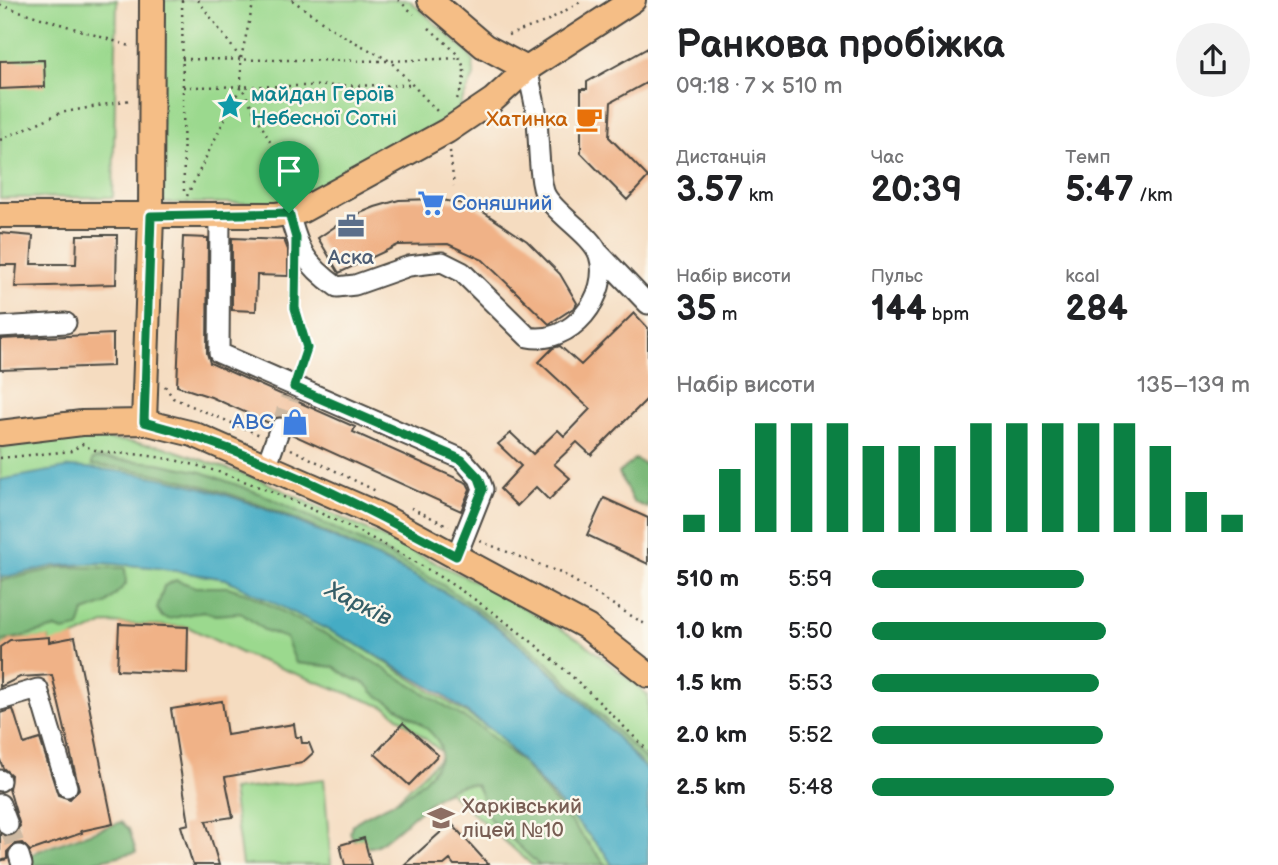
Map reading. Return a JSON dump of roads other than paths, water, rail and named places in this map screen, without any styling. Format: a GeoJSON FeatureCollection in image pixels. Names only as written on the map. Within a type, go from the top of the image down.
{"type":"FeatureCollection","features":[{"type":"Feature","properties":{"kind":"main road"},"geometry":{"type":"LineString","coordinates":[[144,422],[151,216],[152,0]]}},
{"type":"Feature","properties":{"kind":"main road"},"geometry":{"type":"LineString","coordinates":[[430,0],[484,46],[527,69]]}},
{"type":"Feature","properties":{"kind":"main road"},"geometry":{"type":"LineString","coordinates":[[0,215],[220,215],[294,205],[312,207],[447,131],[493,100],[527,69],[633,0]]}},
{"type":"Feature","properties":{"kind":"main road"},"geometry":{"type":"LineString","coordinates":[[0,433],[82,423],[144,422],[193,434],[267,464],[383,517],[460,545],[587,627],[648,675]]}},
{"type":"Feature","properties":{"kind":"lane"},"geometry":{"type":"LineString","coordinates":[[527,69],[536,111],[545,195],[648,304]]}},
{"type":"Feature","properties":{"kind":"lane"},"geometry":{"type":"LineString","coordinates":[[294,205],[296,238],[312,269],[337,287],[355,285],[409,266],[442,262],[462,272],[528,337],[541,340],[579,322],[595,298],[601,271],[598,253]]}},
{"type":"Feature","properties":{"kind":"lane"},"geometry":{"type":"LineString","coordinates":[[220,215],[219,353],[292,393],[462,460],[479,478],[483,489],[460,545]]}},
{"type":"Feature","properties":{"kind":"lane"},"geometry":{"type":"LineString","coordinates":[[0,327],[66,323]]}},
{"type":"Feature","properties":{"kind":"lane"},"geometry":{"type":"LineString","coordinates":[[267,464],[277,435]]}},
{"type":"Feature","properties":{"kind":"lane"},"geometry":{"type":"LineString","coordinates":[[0,700],[38,689],[67,787]]}},
{"type":"Feature","properties":{"kind":"lane"},"geometry":{"type":"LineString","coordinates":[[0,804],[8,825]]}},
{"type":"Feature","properties":{"kind":"water","name":"Харків"},"geometry":{"type":"Polygon","coordinates":[[[71,467],[111,470],[185,483],[254,505],[324,533],[390,564],[477,613],[522,647],[567,687],[648,772],[648,865],[612,865],[605,853],[496,733],[438,692],[358,645],[226,579],[151,567],[101,563],[54,566],[0,578],[0,480],[71,467]]]}},
{"type":"Feature","properties":{"kind":"tunnel"},"geometry":{"type":"LineString","coordinates":[[280,428],[290,398]]}},
{"type":"Feature","properties":{"kind":"tunnel"},"geometry":{"type":"LineString","coordinates":[[8,825],[19,855]]}},
{"type":"Feature","properties":{"kind":"place","name":"майдан Героїв Небесної Сотні"},"geometry":{"type":"Point","coordinates":[230,106]}},
{"type":"Feature","properties":{"kind":"place","name":"Хатинка"},"geometry":{"type":"Point","coordinates":[589,119]}},
{"type":"Feature","properties":{"kind":"place","name":"Соняшний"},"geometry":{"type":"Point","coordinates":[431,203]}},
{"type":"Feature","properties":{"kind":"place","name":"Аска"},"geometry":{"type":"Point","coordinates":[351,226]}},
{"type":"Feature","properties":{"kind":"place","name":"ABC"},"geometry":{"type":"Point","coordinates":[295,422]}},
{"type":"Feature","properties":{"kind":"place","name":"Харківський ліцей №10"},"geometry":{"type":"Point","coordinates":[441,818]}}]}
